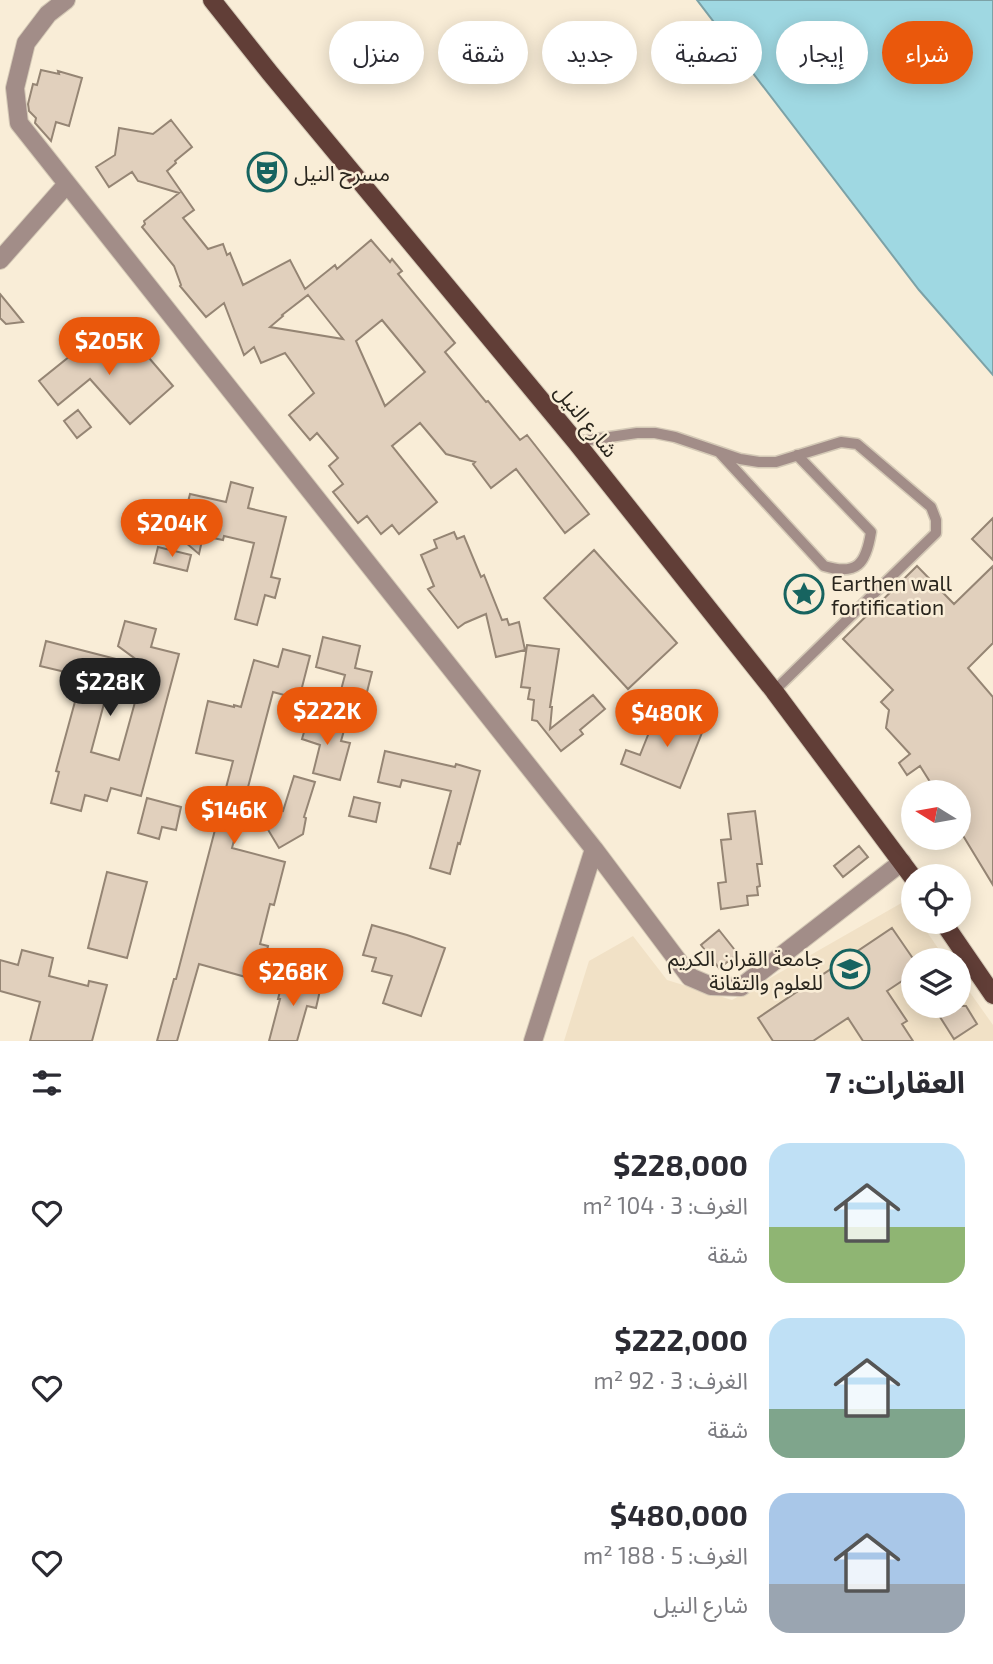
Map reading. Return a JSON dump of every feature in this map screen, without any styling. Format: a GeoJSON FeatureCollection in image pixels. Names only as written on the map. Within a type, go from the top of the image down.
{"type":"FeatureCollection","features":[{"type":"Feature","properties":{"kind":"main road","name":"شارع النيل"},"geometry":{"type":"LineString","coordinates":[[212,0],[576,442],[774,691],[902,862]]}},
{"type":"Feature","properties":{"kind":"main road"},"geometry":{"type":"LineString","coordinates":[[951,934],[992,992]]}},
{"type":"Feature","properties":{"kind":"street"},"geometry":{"type":"LineString","coordinates":[[66,0],[48,14],[26,43],[15,88],[19,123],[594,849],[690,977],[711,986],[741,987],[902,862]]}},
{"type":"Feature","properties":{"kind":"street"},"geometry":{"type":"LineString","coordinates":[[0,260],[67,184]]}},
{"type":"Feature","properties":{"kind":"street"},"geometry":{"type":"LineString","coordinates":[[533,1041],[594,849]]}},
{"type":"Feature","properties":{"kind":"lane"},"geometry":{"type":"LineString","coordinates":[[576,442],[655,433],[740,459],[759,462],[776,461],[841,442],[857,444],[931,507],[936,520],[936,533],[774,691]]}},
{"type":"Feature","properties":{"kind":"lane"},"geometry":{"type":"LineString","coordinates":[[719,452],[824,566],[838,571],[850,570],[861,563],[868,551],[871,532],[797,455]]}},
{"type":"Feature","properties":{"kind":"shaded area","name":"جامعة القران الكريم للعلوم والتقانة"},"geometry":{"type":"Polygon","coordinates":[[[901,903],[901,934],[928,934],[938,948],[901,948],[901,1018],[971,1018],[971,994],[993,1025],[993,1041],[564,1041],[589,961],[633,936],[667,980],[732,1000],[901,903]]]}},
{"type":"Feature","properties":{"kind":"water"},"geometry":{"type":"Polygon","coordinates":[[[697,0],[993,0],[993,375],[919,290],[761,84],[762,21],[713,21],[697,0]]]}},
{"type":"Feature","properties":{"kind":"building"},"geometry":{"type":"Polygon","coordinates":[[[41,70],[59,74],[58,71],[82,78],[69,126],[56,122],[51,141],[35,123],[36,118],[29,111],[28,104],[33,84],[37,85],[41,70]]]}},
{"type":"Feature","properties":{"kind":"building"},"geometry":{"type":"Polygon","coordinates":[[[171,120],[192,147],[167,171],[194,210],[183,218],[208,249],[223,244],[227,255],[230,253],[243,285],[290,260],[305,289],[335,265],[337,269],[371,240],[390,262],[392,259],[402,271],[398,274],[455,343],[445,352],[520,440],[527,435],[589,514],[565,533],[516,469],[491,488],[473,464],[475,462],[446,454],[420,423],[392,446],[437,502],[399,534],[392,525],[381,534],[367,516],[358,523],[333,492],[343,484],[329,466],[338,458],[317,433],[310,440],[289,415],[314,393],[285,353],[261,363],[254,347],[244,355],[224,303],[206,317],[180,286],[174,266],[142,227],[144,221],[179,193],[138,181],[132,172],[109,187],[96,167],[115,155],[119,128],[153,134],[171,120]],[[308,295],[270,327],[343,339],[308,295]],[[382,320],[356,341],[385,406],[425,372],[382,320]]]}},
{"type":"Feature","properties":{"kind":"building"},"geometry":{"type":"Polygon","coordinates":[[[0,294],[23,322],[6,324],[0,318],[0,294]]]}},
{"type":"Feature","properties":{"kind":"building"},"geometry":{"type":"Polygon","coordinates":[[[105,328],[130,361],[135,356],[137,359],[144,352],[173,386],[130,424],[90,379],[58,405],[39,381],[105,328]]]}},
{"type":"Feature","properties":{"kind":"building"},"geometry":{"type":"Polygon","coordinates":[[[78,410],[91,427],[77,438],[64,421],[78,410]]]}},
{"type":"Feature","properties":{"kind":"building"},"geometry":{"type":"Polygon","coordinates":[[[231,482],[253,488],[248,508],[286,517],[271,577],[280,579],[275,598],[265,595],[257,625],[235,619],[254,543],[224,536],[223,540],[203,536],[199,554],[179,537],[190,494],[226,502],[231,482]]]}},
{"type":"Feature","properties":{"kind":"building"},"geometry":{"type":"Polygon","coordinates":[[[993,518],[993,560],[972,539],[993,518]]]}},
{"type":"Feature","properties":{"kind":"building"},"geometry":{"type":"Polygon","coordinates":[[[454,532],[457,539],[464,536],[481,577],[484,575],[502,620],[507,619],[509,625],[519,622],[525,650],[496,657],[486,614],[458,628],[428,589],[434,586],[421,555],[437,548],[434,540],[454,532]]]}},
{"type":"Feature","properties":{"kind":"building"},"geometry":{"type":"Polygon","coordinates":[[[158,547],[191,555],[187,571],[154,563],[158,547]]]}},
{"type":"Feature","properties":{"kind":"building"},"geometry":{"type":"Polygon","coordinates":[[[594,550],[677,643],[628,689],[544,598],[594,550]]]}},
{"type":"Feature","properties":{"kind":"building"},"geometry":{"type":"Polygon","coordinates":[[[917,566],[954,604],[993,566],[993,643],[968,668],[993,697],[993,885],[971,849],[971,780],[929,780],[920,766],[907,775],[899,763],[910,754],[886,728],[889,710],[881,702],[893,690],[843,639],[917,566]]]}},
{"type":"Feature","properties":{"kind":"building"},"geometry":{"type":"Polygon","coordinates":[[[125,621],[156,629],[151,647],[179,654],[141,796],[111,788],[107,801],[85,795],[81,811],[51,803],[59,772],[56,771],[82,676],[40,666],[46,641],[116,659],[91,752],[119,760],[145,666],[118,646],[125,621]]]}},
{"type":"Feature","properties":{"kind":"building"},"geometry":{"type":"Polygon","coordinates":[[[323,637],[360,646],[355,668],[372,672],[361,716],[336,709],[345,675],[316,667],[323,637]]]}},
{"type":"Feature","properties":{"kind":"building"},"geometry":{"type":"Polygon","coordinates":[[[527,645],[559,649],[550,707],[550,729],[593,695],[605,709],[580,730],[583,734],[561,751],[537,721],[532,720],[534,700],[528,699],[530,688],[521,687],[527,645]]]}},
{"type":"Feature","properties":{"kind":"building"},"geometry":{"type":"Polygon","coordinates":[[[283,649],[310,656],[299,699],[273,692],[232,848],[285,862],[260,944],[268,946],[260,981],[199,964],[177,1041],[157,1041],[233,761],[196,753],[208,701],[241,707],[254,660],[278,667],[283,649]]]}},
{"type":"Feature","properties":{"kind":"building"},"geometry":{"type":"Polygon","coordinates":[[[673,712],[705,725],[680,788],[621,764],[626,750],[640,755],[656,715],[670,720],[673,712]]]}},
{"type":"Feature","properties":{"kind":"building"},"geometry":{"type":"Polygon","coordinates":[[[309,715],[345,727],[341,741],[350,743],[340,780],[313,773],[320,745],[302,739],[309,715]]]}},
{"type":"Feature","properties":{"kind":"building"},"geometry":{"type":"Polygon","coordinates":[[[385,751],[480,771],[450,874],[430,868],[451,791],[402,780],[400,787],[378,782],[385,751]]]}},
{"type":"Feature","properties":{"kind":"building"},"geometry":{"type":"Polygon","coordinates":[[[294,776],[315,782],[304,817],[303,834],[279,848],[261,818],[273,809],[283,811],[294,776]]]}},
{"type":"Feature","properties":{"kind":"building"},"geometry":{"type":"Polygon","coordinates":[[[354,797],[380,803],[376,822],[349,816],[354,797]]]}},
{"type":"Feature","properties":{"kind":"building"},"geometry":{"type":"Polygon","coordinates":[[[147,798],[181,807],[176,830],[162,827],[159,839],[138,833],[147,798]]]}},
{"type":"Feature","properties":{"kind":"building"},"geometry":{"type":"Polygon","coordinates":[[[755,811],[762,864],[757,864],[760,886],[757,887],[758,895],[747,896],[748,905],[721,909],[718,883],[726,882],[721,840],[731,839],[728,814],[755,811]]]}},
{"type":"Feature","properties":{"kind":"building"},"geometry":{"type":"Polygon","coordinates":[[[859,846],[868,857],[843,877],[834,866],[859,846]]]}},
{"type":"Feature","properties":{"kind":"building"},"geometry":{"type":"Polygon","coordinates":[[[107,872],[147,882],[127,958],[88,948],[107,872]]]}},
{"type":"Feature","properties":{"kind":"building"},"geometry":{"type":"Polygon","coordinates":[[[372,925],[445,948],[421,1016],[383,1003],[392,976],[372,971],[376,958],[363,955],[372,925]]]}},
{"type":"Feature","properties":{"kind":"building"},"geometry":{"type":"Polygon","coordinates":[[[892,928],[906,948],[901,948],[901,982],[887,991],[901,1012],[901,1018],[907,1021],[902,1024],[913,1041],[863,1041],[848,1018],[813,1041],[773,1041],[758,1018],[892,928]]]}},
{"type":"Feature","properties":{"kind":"building"},"geometry":{"type":"Polygon","coordinates":[[[719,930],[738,954],[719,968],[701,945],[719,930]]]}},
{"type":"Feature","properties":{"kind":"building"},"geometry":{"type":"Polygon","coordinates":[[[22,950],[53,958],[49,976],[88,986],[89,981],[107,985],[92,1041],[30,1041],[40,1002],[0,991],[0,960],[18,965],[22,950]]]}},
{"type":"Feature","properties":{"kind":"building"},"geometry":{"type":"Polygon","coordinates":[[[284,976],[321,986],[316,1008],[307,1006],[297,1041],[269,1041],[280,999],[284,976]]]}},
{"type":"Feature","properties":{"kind":"building"},"geometry":{"type":"Polygon","coordinates":[[[971,1014],[977,1024],[954,1039],[941,1018],[971,1018],[971,1014]]]}},
{"type":"Feature","properties":{"kind":"place","name":"مسرح النيل"},"geometry":{"type":"Point","coordinates":[267,172]}},
{"type":"Feature","properties":{"kind":"place","name":"Earthen wall fortification"},"geometry":{"type":"Point","coordinates":[804,594]}},
{"type":"Feature","properties":{"kind":"place","name":"جامعة القران الكريم للعلوم والتقانة"},"geometry":{"type":"Point","coordinates":[850,969]}}]}
